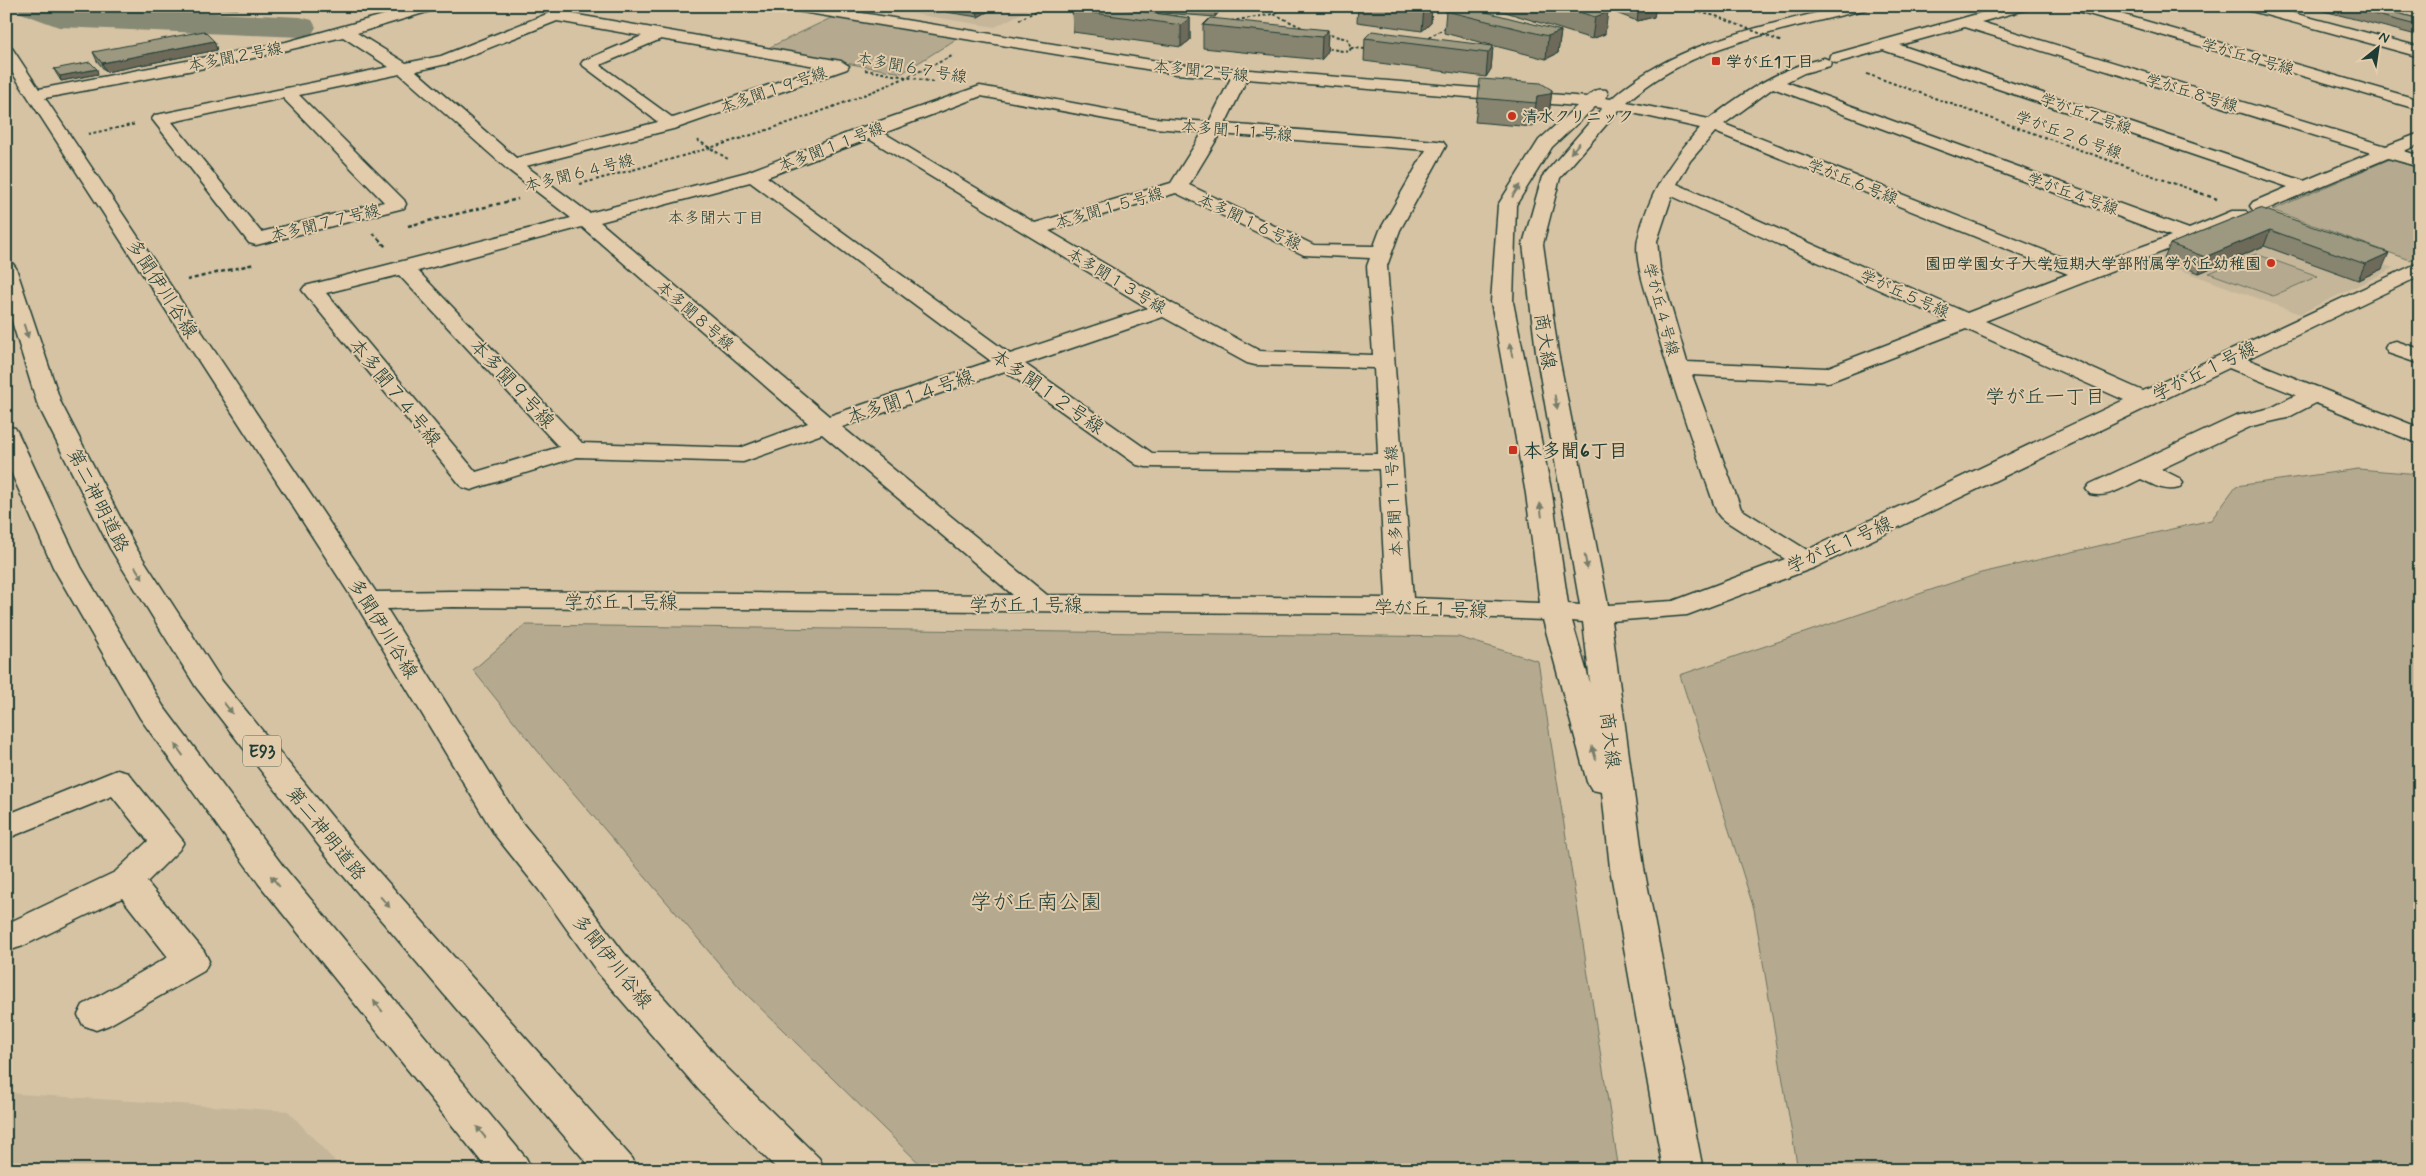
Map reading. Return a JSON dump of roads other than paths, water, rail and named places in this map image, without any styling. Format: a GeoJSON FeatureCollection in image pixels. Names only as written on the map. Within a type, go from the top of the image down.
{"type":"FeatureCollection","features":[{"type":"Feature","properties":{"kind":"main road"},"geometry":{"type":"LineString","coordinates":[[372,6],[394,20]]}},
{"type":"Feature","properties":{"kind":"main road","name":"本多聞２号線"},"geometry":{"type":"LineString","coordinates":[[36,95],[346,33],[394,20],[432,6]]}},
{"type":"Feature","properties":{"kind":"main road"},"geometry":{"type":"LineString","coordinates":[[286,92],[445,60],[579,6]]}},
{"type":"Feature","properties":{"kind":"main road","name":"本多聞２号線"},"geometry":{"type":"LineString","coordinates":[[790,6],[1176,69],[1615,104]]}},
{"type":"Feature","properties":{"kind":"main road","name":"商大線"},"geometry":{"type":"LineString","coordinates":[[1627,868],[1554,613],[1539,494],[1502,302],[1507,205],[1545,144],[1591,102],[1632,69],[1706,37],[1822,6]]}},
{"type":"Feature","properties":{"kind":"main road","name":"商大線"},"geometry":{"type":"LineString","coordinates":[[1683,1170],[1627,868],[1596,614],[1547,352],[1533,244],[1552,177],[1615,104],[1636,85],[1668,65],[1728,40],[1862,6]]}},
{"type":"Feature","properties":{"kind":"main road"},"geometry":{"type":"LineString","coordinates":[[1772,82],[1798,70],[1830,60],[2023,6]]}},
{"type":"Feature","properties":{"kind":"main road","name":"学が丘９号線"},"geometry":{"type":"LineString","coordinates":[[2076,6],[2420,105]]}},
{"type":"Feature","properties":{"kind":"main road"},"geometry":{"type":"LineString","coordinates":[[2250,6],[2420,52]]}},
{"type":"Feature","properties":{"kind":"main road","name":"本多聞１９号線"},"geometry":{"type":"LineString","coordinates":[[512,164],[671,124],[841,66],[556,16]]}},
{"type":"Feature","properties":{"kind":"main road","name":"学が丘８号線"},"geometry":{"type":"LineString","coordinates":[[1964,22],[2420,162]]}},
{"type":"Feature","properties":{"kind":"main road","name":"本多聞８号線"},"geometry":{"type":"LineString","coordinates":[[346,33],[404,69],[512,164],[586,220],[825,425],[1041,604]]}},
{"type":"Feature","properties":{"kind":"main road"},"geometry":{"type":"LineString","coordinates":[[659,34],[590,64],[671,124]]}},
{"type":"Feature","properties":{"kind":"main road","name":"学が丘７号線"},"geometry":{"type":"LineString","coordinates":[[1884,45],[2304,187]]}},
{"type":"Feature","properties":{"kind":"main road","name":"多聞伊川谷線"},"geometry":{"type":"LineString","coordinates":[[6,51],[368,601],[507,827],[551,881],[611,963],[714,1079],[804,1170]]}},
{"type":"Feature","properties":{"kind":"main road","name":"本多聞１５号線"},"geometry":{"type":"LineString","coordinates":[[1032,230],[1178,187],[1214,129],[1241,75]]}},
{"type":"Feature","properties":{"kind":"main road","name":"学が丘４号線"},"geometry":{"type":"LineString","coordinates":[[1806,561],[1730,513],[1678,368],[1650,269],[1647,241],[1666,186],[1682,159],[1712,125],[1753,93],[1772,82],[2189,236]]}},
{"type":"Feature","properties":{"kind":"main road","name":"本多聞１１号線"},"geometry":{"type":"LineString","coordinates":[[586,220],[753,176],[980,91],[1154,122],[1214,129],[1437,146],[1390,230],[1377,266],[1385,362],[1400,606]]}},
{"type":"Feature","properties":{"kind":"main road","name":"本多聞７７号線"},"geometry":{"type":"LineString","coordinates":[[286,92],[397,204],[256,239],[161,119],[286,92]]}},
{"type":"Feature","properties":{"kind":"main road","name":"学が丘６号線"},"geometry":{"type":"LineString","coordinates":[[1615,104],[1712,125],[2086,274]]}},
{"type":"Feature","properties":{"kind":"main road","name":"本多聞１３号線"},"geometry":{"type":"LineString","coordinates":[[869,131],[1165,310],[1255,358],[1385,362]]}},
{"type":"Feature","properties":{"kind":"main road"},"geometry":{"type":"LineString","coordinates":[[2260,206],[2385,151],[2420,138]]}},
{"type":"Feature","properties":{"kind":"main road","name":"本多聞１２号線"},"geometry":{"type":"LineString","coordinates":[[753,176],[1008,363],[1146,460],[1391,462]]}},
{"type":"Feature","properties":{"kind":"main road","name":"学が丘５号線"},"geometry":{"type":"LineString","coordinates":[[1666,186],[2143,400]]}},
{"type":"Feature","properties":{"kind":"main road","name":"本多聞１６号線"},"geometry":{"type":"LineString","coordinates":[[1178,187],[1312,251],[1382,252]]}},
{"type":"Feature","properties":{"kind":"main road"},"geometry":{"type":"LineString","coordinates":[[2189,236],[2239,215]]}},
{"type":"Feature","properties":{"kind":"main road"},"geometry":{"type":"LineString","coordinates":[[404,268],[586,220]]}},
{"type":"Feature","properties":{"kind":"main road","name":"学が丘４号線"},"geometry":{"type":"LineString","coordinates":[[1678,368],[1829,375],[1968,322],[2086,274],[2189,236]]}},
{"type":"Feature","properties":{"kind":"main road","name":"第二神明道路"},"geometry":{"type":"LineString","coordinates":[[6,268],[49,403],[123,548],[211,687],[342,852],[618,1170]]}},
{"type":"Feature","properties":{"kind":"main road","name":"本多聞７４号線"},"geometry":{"type":"LineString","coordinates":[[404,268],[312,290],[471,482],[575,450]]}},
{"type":"Feature","properties":{"kind":"main road","name":"本多聞９号線"},"geometry":{"type":"LineString","coordinates":[[404,268],[575,450]]}},
{"type":"Feature","properties":{"kind":"main road","name":"学が丘１号線"},"geometry":{"type":"LineString","coordinates":[[368,601],[452,599],[1400,606],[1596,614],[1676,609],[1806,561],[2420,268]]}},
{"type":"Feature","properties":{"kind":"main road","name":"本多聞１４号線"},"geometry":{"type":"LineString","coordinates":[[825,425],[1165,310]]}},
{"type":"Feature","properties":{"kind":"main road"},"geometry":{"type":"LineString","coordinates":[[2396,348],[2420,357]]}},
{"type":"Feature","properties":{"kind":"main road"},"geometry":{"type":"LineString","coordinates":[[2228,359],[2420,437]]}},
{"type":"Feature","properties":{"kind":"main road"},"geometry":{"type":"LineString","coordinates":[[2099,489],[2244,421],[2279,414],[2315,394]]}},
{"type":"Feature","properties":{"kind":"main road"},"geometry":{"type":"LineString","coordinates":[[575,450],[743,455],[825,425]]}},
{"type":"Feature","properties":{"kind":"main road"},"geometry":{"type":"LineString","coordinates":[[6,433],[67,567],[150,711],[270,875],[512,1170]]}},
{"type":"Feature","properties":{"kind":"main road"},"geometry":{"type":"LineString","coordinates":[[2140,469],[2170,483]]}},
{"type":"Feature","properties":{"kind":"main road"},"geometry":{"type":"LineString","coordinates":[[6,828],[117,781],[167,842],[127,881],[11,937]]}},
{"type":"Feature","properties":{"kind":"main road"},"geometry":{"type":"LineString","coordinates":[[96,1015],[191,961],[127,881]]}},
{"type":"Feature","properties":{"kind":"waterway"},"geometry":{"type":"LineString","coordinates":[[32,6],[59,17],[300,27]]}},
{"type":"Feature","properties":{"kind":"place","name":"学が丘1丁目"},"geometry":{"type":"Point","coordinates":[1716,61]}},
{"type":"Feature","properties":{"kind":"place","name":"清水クリニック"},"geometry":{"type":"Point","coordinates":[1512,116]}},
{"type":"Feature","properties":{"kind":"place","name":"園田学園女子大学短期大学部附属学が丘幼稚園"},"geometry":{"type":"Point","coordinates":[2271,263]}},
{"type":"Feature","properties":{"kind":"place","name":"本多聞6丁目"},"geometry":{"type":"Point","coordinates":[1513,450]}},
{"type":"Feature","properties":{"kind":"district","name":"本多聞六丁目"},"geometry":{"type":"Point","coordinates":[716,217]}},
{"type":"Feature","properties":{"kind":"district","name":"学が丘一丁目"},"geometry":{"type":"Point","coordinates":[2045,396]}},
{"type":"Feature","properties":{"kind":"park label","name":"学が丘南公園"},"geometry":{"type":"Point","coordinates":[1036,901]}}]}
